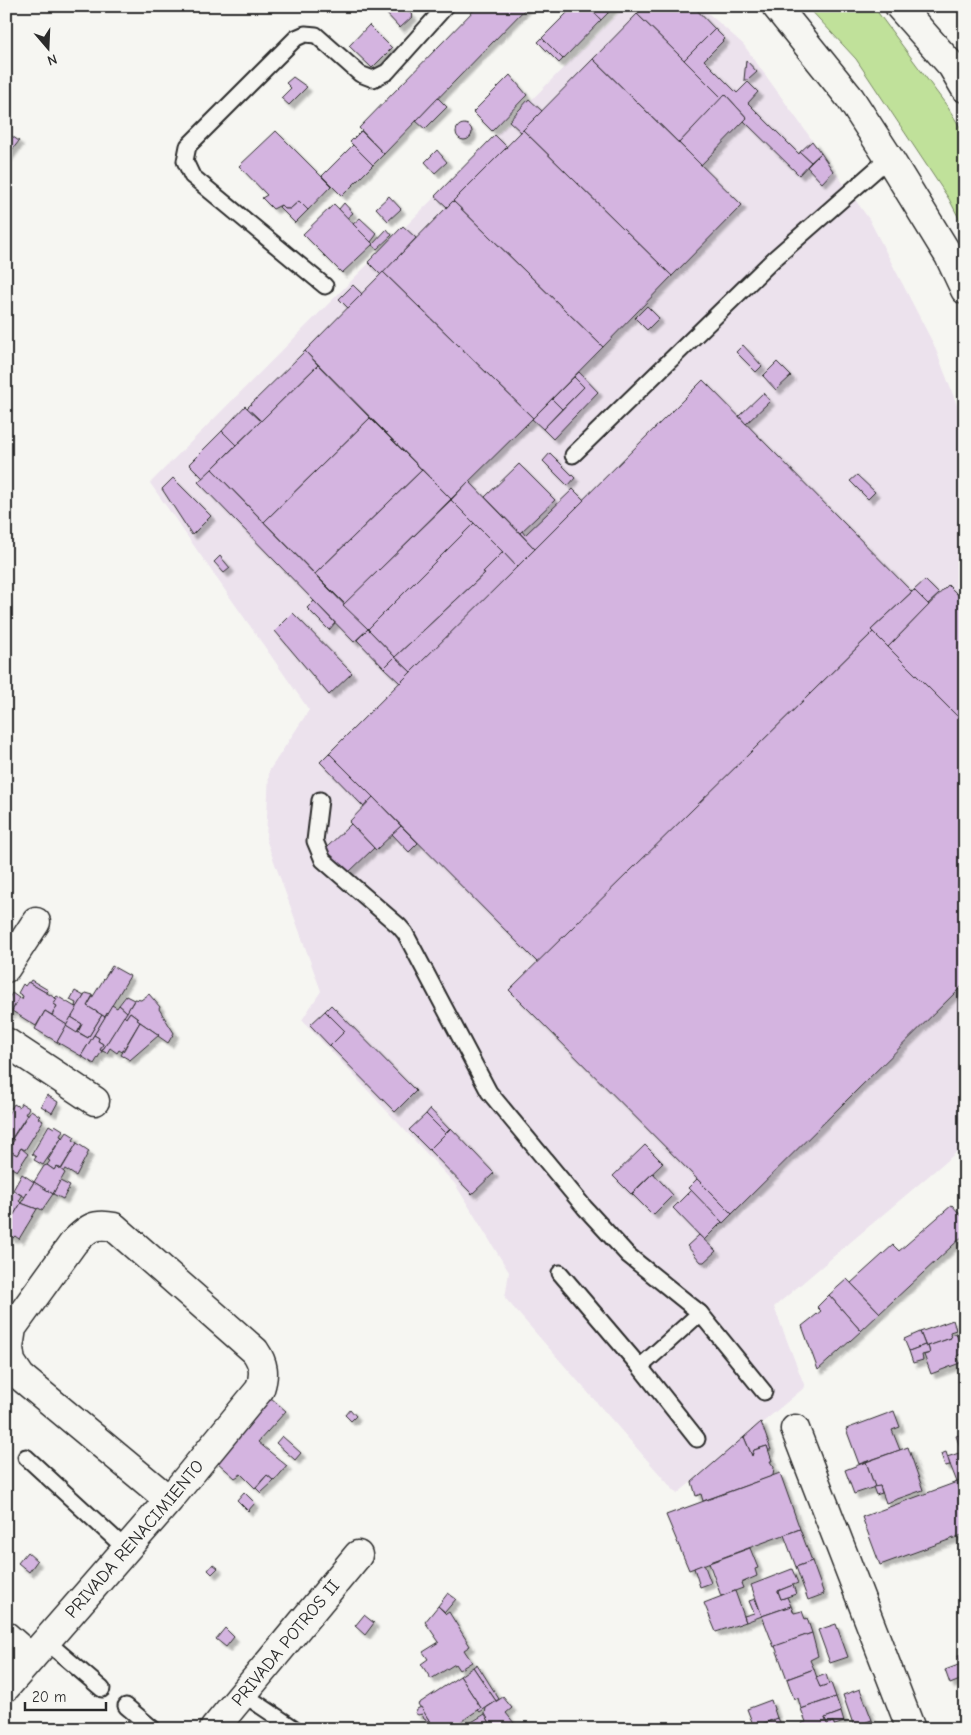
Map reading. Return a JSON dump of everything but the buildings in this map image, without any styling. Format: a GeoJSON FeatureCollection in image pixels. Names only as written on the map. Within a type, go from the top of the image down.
{"type":"FeatureCollection","features":[{"type":"Feature","properties":{"kind":"street"},"geometry":{"type":"LineString","coordinates":[[776,6],[850,98],[890,158],[949,256],[965,290]]}},
{"type":"Feature","properties":{"kind":"street"},"geometry":{"type":"LineString","coordinates":[[899,6],[960,70]]}},
{"type":"Feature","properties":{"kind":"street"},"geometry":{"type":"LineString","coordinates":[[6,968],[36,922]]}},
{"type":"Feature","properties":{"kind":"street"},"geometry":{"type":"LineString","coordinates":[[6,1042],[95,1102]]}},
{"type":"Feature","properties":{"kind":"street","name":"PRIVADA RENACIMIENTO"},"geometry":{"type":"LineString","coordinates":[[6,1687],[169,1500],[260,1389],[264,1377],[261,1359],[255,1351],[114,1228],[101,1225],[87,1230],[15,1308]]}},
{"type":"Feature","properties":{"kind":"street"},"geometry":{"type":"LineString","coordinates":[[15,1308],[9,1348],[11,1362],[21,1377],[169,1500]]}},
{"type":"Feature","properties":{"kind":"street"},"geometry":{"type":"LineString","coordinates":[[795,1429],[911,1729]]}},
{"type":"Feature","properties":{"kind":"street","name":"PRIVADA POTROS II"},"geometry":{"type":"LineString","coordinates":[[214,1729],[358,1555]]}},
{"type":"Feature","properties":{"kind":"street"},"geometry":{"type":"LineString","coordinates":[[6,1636],[39,1650]]}},
{"type":"Feature","properties":{"kind":"lane"},"geometry":{"type":"LineString","coordinates":[[325,286],[192,176],[185,161],[188,146],[296,38],[305,34],[316,35],[360,74],[373,79],[387,72],[446,6]]}},
{"type":"Feature","properties":{"kind":"lane"},"geometry":{"type":"LineString","coordinates":[[573,455],[774,259],[890,158]]}},
{"type":"Feature","properties":{"kind":"lane"},"geometry":{"type":"LineString","coordinates":[[320,800],[315,841],[324,860],[405,933],[488,1092],[579,1201],[628,1254],[700,1313],[764,1392]]}},
{"type":"Feature","properties":{"kind":"lane"},"geometry":{"type":"LineString","coordinates":[[560,1273],[640,1367],[697,1440]]}},
{"type":"Feature","properties":{"kind":"lane"},"geometry":{"type":"LineString","coordinates":[[640,1367],[700,1313]]}},
{"type":"Feature","properties":{"kind":"lane"},"geometry":{"type":"LineString","coordinates":[[26,1456],[126,1549]]}},
{"type":"Feature","properties":{"kind":"lane"},"geometry":{"type":"LineString","coordinates":[[39,1650],[102,1689]]}},
{"type":"Feature","properties":{"kind":"lane"},"geometry":{"type":"LineString","coordinates":[[243,1694],[295,1729]]}},
{"type":"Feature","properties":{"kind":"lane"},"geometry":{"type":"LineString","coordinates":[[126,1706],[153,1729]]}},
{"type":"Feature","properties":{"kind":"shaded area"},"geometry":{"type":"Polygon","coordinates":[[[625,6],[700,6],[743,44],[869,219],[934,345],[965,426],[965,1145],[774,1307],[805,1387],[677,1494],[505,1298],[509,1272],[455,1184],[302,1020],[321,991],[266,839],[269,771],[309,710],[150,483],[625,6]]]}},
{"type":"Feature","properties":{"kind":"green space"},"geometry":{"type":"Polygon","coordinates":[[[807,6],[873,6],[947,106],[965,135],[965,230],[949,199],[856,59],[807,6]]]}}]}
